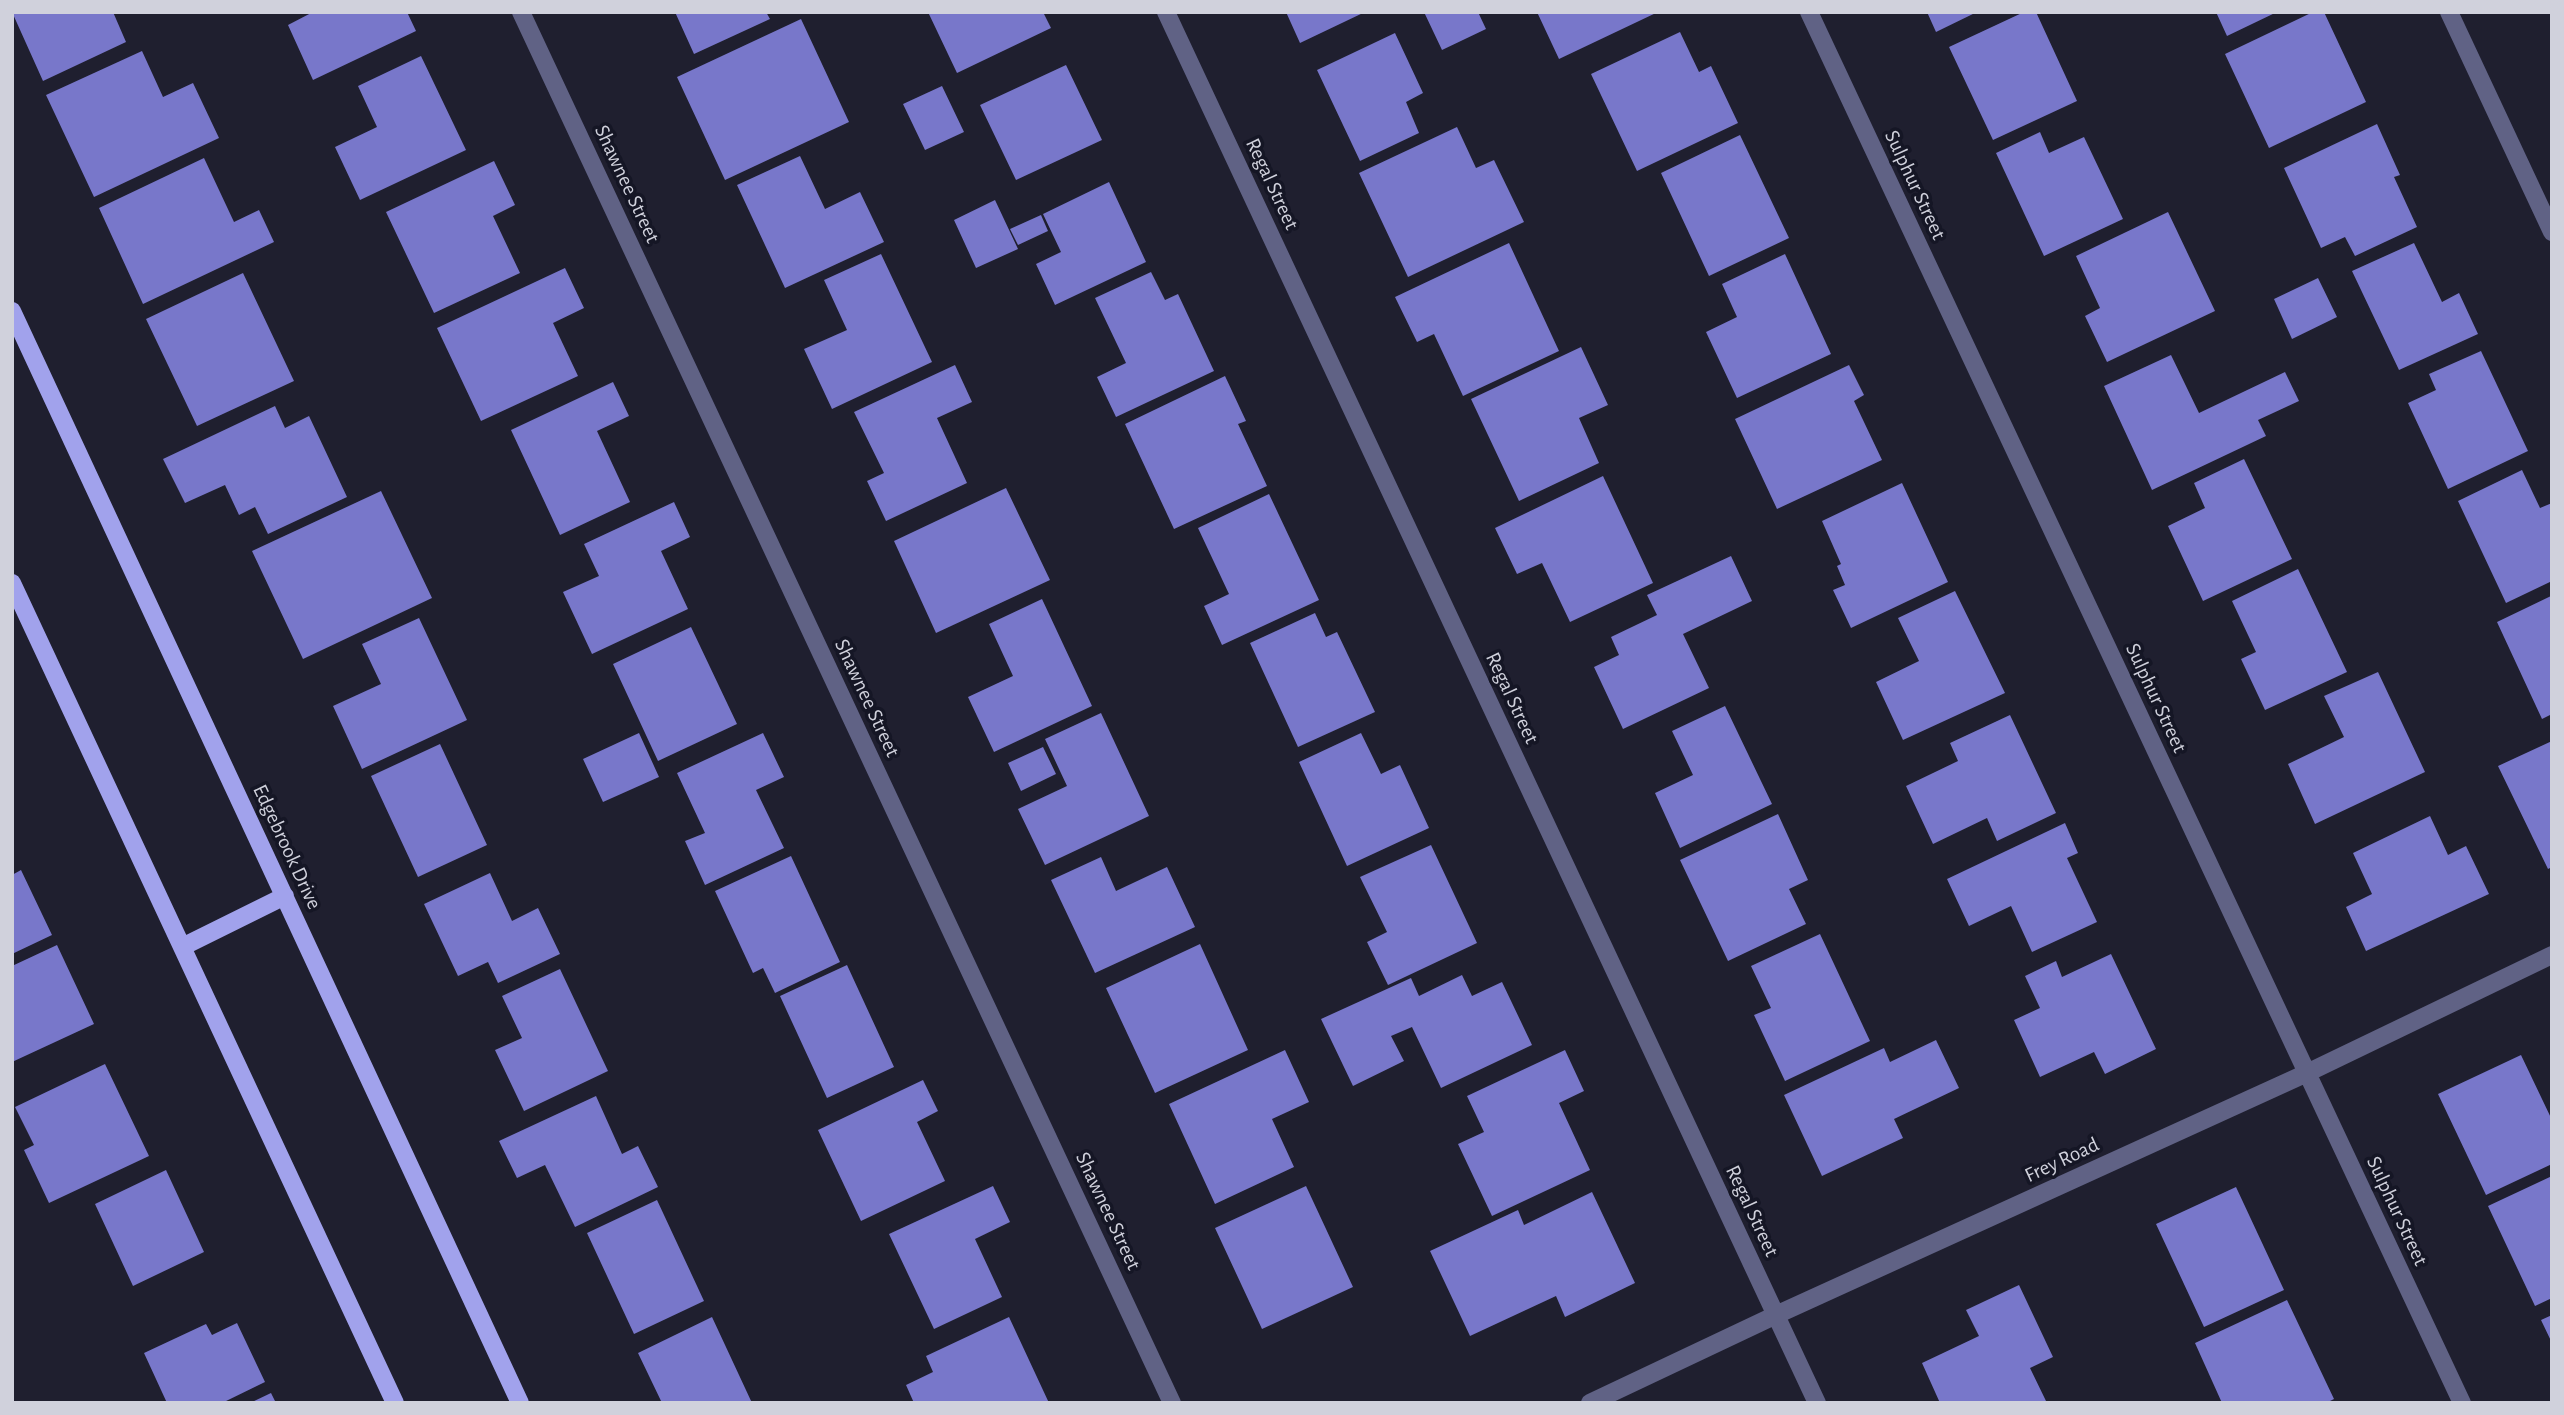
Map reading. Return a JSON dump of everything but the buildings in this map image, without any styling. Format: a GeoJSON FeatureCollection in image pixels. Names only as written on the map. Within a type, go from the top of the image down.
{"type":"FeatureCollection","features":[{"type":"Feature","properties":{"kind":"main road","name":"Edgebrook Drive"},"geometry":{"type":"LineString","coordinates":[[12,312],[520,1403]]}},
{"type":"Feature","properties":{"kind":"main road"},"geometry":{"type":"LineString","coordinates":[[12,583],[395,1403]]}},
{"type":"Feature","properties":{"kind":"main road"},"geometry":{"type":"LineString","coordinates":[[182,947],[285,896]]}},
{"type":"Feature","properties":{"kind":"street","name":"Shawnee Street"},"geometry":{"type":"LineString","coordinates":[[521,12],[1172,1403]]}},
{"type":"Feature","properties":{"kind":"street","name":"Regal Street"},"geometry":{"type":"LineString","coordinates":[[1166,12],[1817,1403]]}},
{"type":"Feature","properties":{"kind":"street","name":"Sulphur Street"},"geometry":{"type":"LineString","coordinates":[[1809,12],[2462,1403]]}},
{"type":"Feature","properties":{"kind":"street"},"geometry":{"type":"LineString","coordinates":[[2449,12],[2552,232]]}},
{"type":"Feature","properties":{"kind":"street","name":"Frey Road"},"geometry":{"type":"LineString","coordinates":[[1590,1403],[1776,1315],[2307,1073],[2552,955]]}}]}
